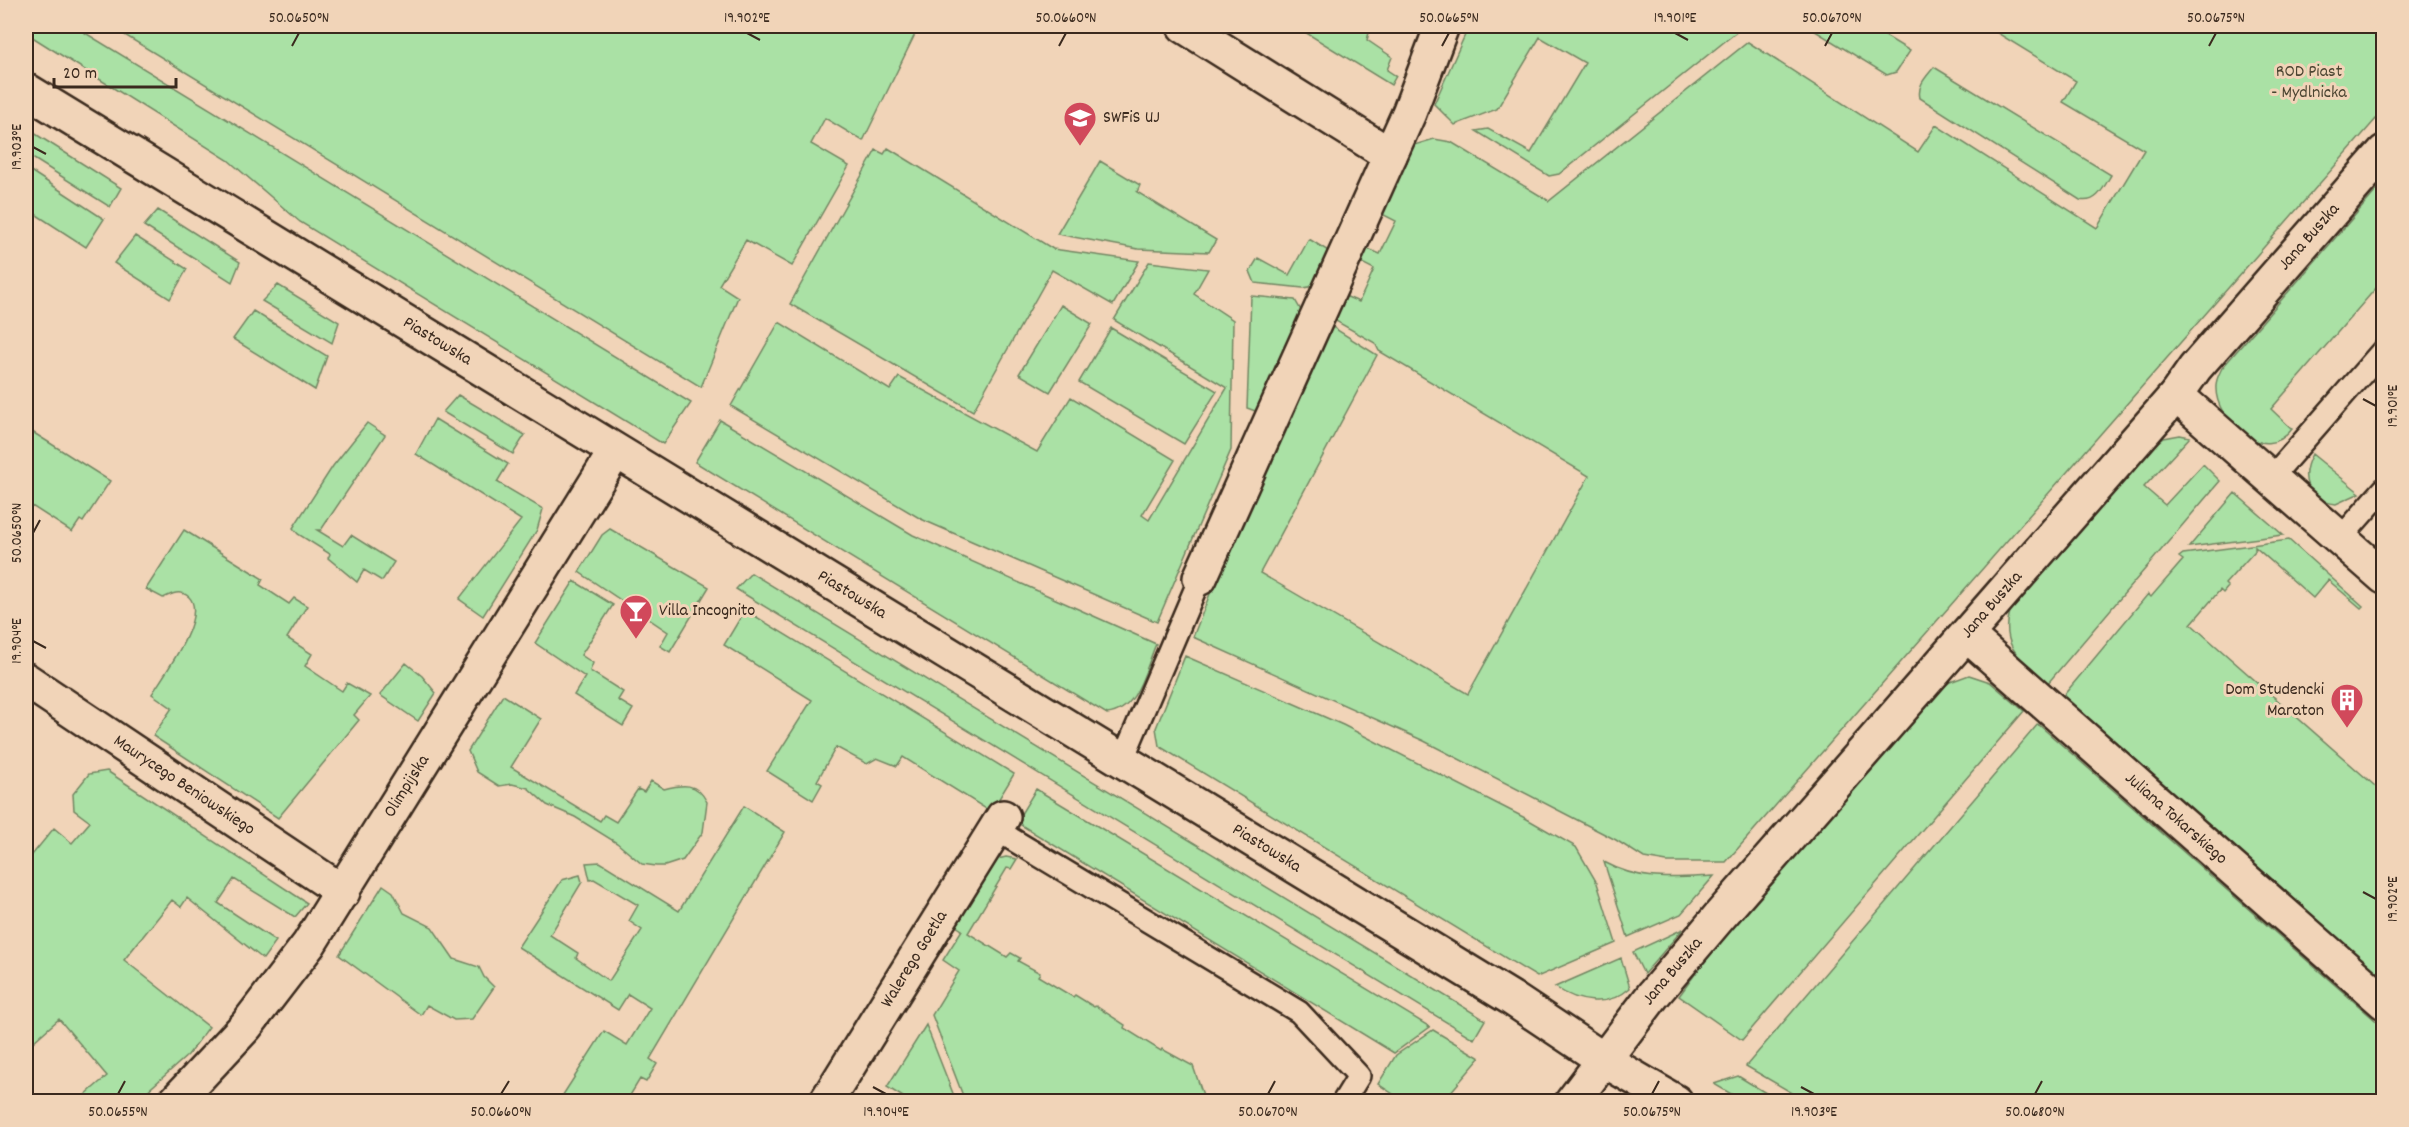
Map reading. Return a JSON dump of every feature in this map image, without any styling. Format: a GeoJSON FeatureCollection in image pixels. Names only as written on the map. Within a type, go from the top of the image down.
{"type":"FeatureCollection","features":[{"type":"Feature","properties":{"kind":"street"},"geometry":{"type":"LineString","coordinates":[[1184,26],[1390,155]]}},
{"type":"Feature","properties":{"kind":"street"},"geometry":{"type":"LineString","coordinates":[[1200,578],[1409,113],[1442,26]]}},
{"type":"Feature","properties":{"kind":"street","name":"Piastowska"},"geometry":{"type":"LineString","coordinates":[[26,90],[1502,992],[1604,1060],[1676,1101]]}},
{"type":"Feature","properties":{"kind":"street","name":"Jana Buszka"},"geometry":{"type":"LineString","coordinates":[[1572,1101],[1653,995],[1719,917],[2176,395],[2195,368],[2384,152]]}},
{"type":"Feature","properties":{"kind":"street"},"geometry":{"type":"LineString","coordinates":[[2176,395],[2384,577]]}},
{"type":"Feature","properties":{"kind":"street","name":"Olimpijska"},"geometry":{"type":"LineString","coordinates":[[175,1101],[212,1064],[268,999],[343,892],[615,452]]}},
{"type":"Feature","properties":{"kind":"street","name":"Juliana Tokarskiego"},"geometry":{"type":"LineString","coordinates":[[1967,634],[2384,1002]]}},
{"type":"Feature","properties":{"kind":"street","name":"Maurycego Beniowskiego"},"geometry":{"type":"LineString","coordinates":[[26,680],[343,892]]}},
{"type":"Feature","properties":{"kind":"street","name":"Walerego Goetla"},"geometry":{"type":"LineString","coordinates":[[826,1101],[999,823]]}},
{"type":"Feature","properties":{"kind":"lane"},"geometry":{"type":"LineString","coordinates":[[2271,478],[2384,349]]}},
{"type":"Feature","properties":{"kind":"lane"},"geometry":{"type":"LineString","coordinates":[[2340,539],[2384,489]]}},
{"type":"Feature","properties":{"kind":"lane"},"geometry":{"type":"LineString","coordinates":[[1122,761],[1200,578]]}},
{"type":"Feature","properties":{"kind":"lane"},"geometry":{"type":"LineString","coordinates":[[999,823],[1299,1012],[1359,1076],[1343,1101]]}},
{"type":"Feature","properties":{"kind":"green space"},"geometry":{"type":"Polygon","coordinates":[[[26,26],[74,26],[691,403],[663,444],[300,222],[228,160],[26,33],[26,26]]]}},
{"type":"Feature","properties":{"kind":"green space"},"geometry":{"type":"Polygon","coordinates":[[[110,26],[919,26],[863,141],[825,118],[811,144],[849,166],[792,266],[746,240],[719,285],[738,297],[701,387],[110,26]]]}},
{"type":"Feature","properties":{"kind":"green space"},"geometry":{"type":"Polygon","coordinates":[[[1295,26],[1371,26],[1367,40],[1392,57],[1387,70],[1396,76],[1391,85],[1295,26]]]}},
{"type":"Feature","properties":{"kind":"green space"},"geometry":{"type":"Polygon","coordinates":[[[1469,26],[1744,26],[1559,174],[1549,176],[1476,131],[1488,129],[1531,153],[1585,63],[1540,37],[1497,109],[1455,125],[1434,104],[1469,26]]]}},
{"type":"Feature","properties":{"kind":"green space"},"geometry":{"type":"Polygon","coordinates":[[[1807,26],[1869,26],[1910,51],[1896,72],[1887,75],[1807,26]]]}},
{"type":"Feature","properties":{"kind":"green space","name":"ROD Piast - Mydlnicka"},"geometry":{"type":"Polygon","coordinates":[[[1986,26],[2383,26],[2383,111],[1726,862],[1667,862],[1644,858],[1616,840],[1424,741],[1193,637],[1213,586],[1331,326],[1377,355],[1260,573],[1468,694],[1589,476],[1379,351],[1375,343],[1334,320],[1345,296],[1359,302],[1374,269],[1360,262],[1366,248],[1380,254],[1396,221],[1382,214],[1414,145],[1434,139],[1451,142],[1549,201],[1748,42],[1918,152],[1936,125],[2097,228],[2144,150],[2063,102],[2076,81],[1986,26]]]}},
{"type":"Feature","properties":{"kind":"green space"},"geometry":{"type":"Polygon","coordinates":[[[1934,67],[2111,175],[2103,189],[2091,199],[2080,200],[1920,98],[1921,85],[1934,67]]]}},
{"type":"Feature","properties":{"kind":"green space"},"geometry":{"type":"Polygon","coordinates":[[[26,128],[121,188],[110,207],[26,154],[26,128]]]}},
{"type":"Feature","properties":{"kind":"green space"},"geometry":{"type":"Polygon","coordinates":[[[888,148],[1053,249],[1139,261],[1113,305],[1052,270],[973,411],[790,304],[876,150],[884,154],[888,148]]]}},
{"type":"Feature","properties":{"kind":"green space"},"geometry":{"type":"Polygon","coordinates":[[[1100,161],[1140,185],[1137,192],[1216,240],[1209,252],[1138,249],[1057,234],[1100,161]]]}},
{"type":"Feature","properties":{"kind":"green space"},"geometry":{"type":"Polygon","coordinates":[[[26,168],[104,219],[86,247],[26,208],[26,168]]]}},
{"type":"Feature","properties":{"kind":"green space"},"geometry":{"type":"Polygon","coordinates":[[[2383,183],[2383,280],[2271,409],[2292,429],[2281,439],[2268,443],[2255,441],[2243,434],[2223,412],[2218,399],[2216,383],[2222,368],[2383,183]]]}},
{"type":"Feature","properties":{"kind":"green space"},"geometry":{"type":"Polygon","coordinates":[[[158,210],[240,262],[232,282],[144,226],[158,210]]]}},
{"type":"Feature","properties":{"kind":"green space"},"geometry":{"type":"Polygon","coordinates":[[[135,236],[187,269],[170,299],[114,263],[135,236]]]}},
{"type":"Feature","properties":{"kind":"green space"},"geometry":{"type":"Polygon","coordinates":[[[1309,239],[1330,252],[1315,286],[1303,288],[1255,283],[1250,271],[1258,258],[1289,275],[1309,239]]]}},
{"type":"Feature","properties":{"kind":"green space"},"geometry":{"type":"Polygon","coordinates":[[[1149,262],[1208,269],[1194,294],[1233,320],[1231,450],[1157,622],[921,519],[731,406],[779,322],[890,390],[899,377],[1037,452],[1071,397],[1175,460],[1142,515],[1149,520],[1227,388],[1114,320],[1149,262]]]}},
{"type":"Feature","properties":{"kind":"green space"},"geometry":{"type":"Polygon","coordinates":[[[278,285],[339,322],[332,343],[262,301],[278,285]]]}},
{"type":"Feature","properties":{"kind":"green space"},"geometry":{"type":"Polygon","coordinates":[[[1251,296],[1295,300],[1303,314],[1258,412],[1247,408],[1251,296]]]}},
{"type":"Feature","properties":{"kind":"green space"},"geometry":{"type":"Polygon","coordinates":[[[1061,305],[1092,324],[1050,392],[1019,374],[1061,305]]]}},
{"type":"Feature","properties":{"kind":"green space"},"geometry":{"type":"Polygon","coordinates":[[[253,311],[327,356],[315,390],[233,339],[253,311]]]}},
{"type":"Feature","properties":{"kind":"green space"},"geometry":{"type":"Polygon","coordinates":[[[1111,328],[1217,391],[1184,444],[1079,382],[1111,328]]]}},
{"type":"Feature","properties":{"kind":"green space"},"geometry":{"type":"Polygon","coordinates":[[[458,395],[525,435],[513,454],[443,412],[458,395]]]}},
{"type":"Feature","properties":{"kind":"green space"},"geometry":{"type":"Polygon","coordinates":[[[435,419],[508,464],[497,482],[543,509],[537,530],[483,616],[459,599],[521,520],[416,454],[435,419]]]}},
{"type":"Feature","properties":{"kind":"green space"},"geometry":{"type":"Polygon","coordinates":[[[720,420],[913,535],[1156,644],[1133,697],[1118,711],[1107,714],[695,462],[720,420]]]}},
{"type":"Feature","properties":{"kind":"green space"},"geometry":{"type":"Polygon","coordinates":[[[367,423],[385,435],[321,530],[317,530],[343,546],[351,535],[394,562],[382,581],[364,570],[357,582],[328,558],[330,554],[298,534],[293,528],[333,466],[367,423]]]}},
{"type":"Feature","properties":{"kind":"green space"},"geometry":{"type":"Polygon","coordinates":[[[26,428],[110,481],[83,522],[80,520],[72,532],[32,506],[28,513],[26,511],[26,428]]]}},
{"type":"Feature","properties":{"kind":"green space"},"geometry":{"type":"Polygon","coordinates":[[[2180,435],[2190,437],[2144,487],[2165,505],[2203,464],[2220,481],[2048,683],[2015,653],[2008,635],[2010,611],[2149,450],[2164,438],[2180,435]]]}},
{"type":"Feature","properties":{"kind":"green space"},"geometry":{"type":"Polygon","coordinates":[[[2312,454],[2360,493],[2336,504],[2318,498],[2312,493],[2306,479],[2306,471],[2312,454]]]}},
{"type":"Feature","properties":{"kind":"green space"},"geometry":{"type":"Polygon","coordinates":[[[2235,493],[2283,535],[2189,547],[2235,493]]]}},
{"type":"Feature","properties":{"kind":"green space"},"geometry":{"type":"Polygon","coordinates":[[[610,529],[709,587],[670,652],[660,646],[668,632],[579,572],[602,535],[610,529]]]}},
{"type":"Feature","properties":{"kind":"green space"},"geometry":{"type":"Polygon","coordinates":[[[184,530],[263,579],[260,585],[289,604],[294,598],[307,606],[287,638],[312,654],[305,666],[342,691],[347,683],[370,696],[354,715],[359,720],[278,818],[153,736],[172,708],[152,694],[189,631],[193,618],[193,606],[189,597],[182,593],[163,598],[146,589],[184,530]]]}},
{"type":"Feature","properties":{"kind":"green space"},"geometry":{"type":"Polygon","coordinates":[[[2289,540],[2363,606],[2361,608],[2328,580],[2313,598],[2255,547],[2255,551],[2225,584],[2228,587],[2223,593],[2220,590],[2191,624],[2383,793],[2383,977],[2063,696],[2148,594],[2151,597],[2183,560],[2179,557],[2183,554],[2289,540]]]}},
{"type":"Feature","properties":{"kind":"green space"},"geometry":{"type":"Polygon","coordinates":[[[751,573],[1485,1020],[1474,1039],[736,589],[751,573]]]}},
{"type":"Feature","properties":{"kind":"green space"},"geometry":{"type":"Polygon","coordinates":[[[574,581],[613,605],[581,655],[593,663],[590,671],[623,692],[618,700],[633,709],[623,726],[574,695],[585,677],[535,643],[574,581]]]}},
{"type":"Feature","properties":{"kind":"green space"},"geometry":{"type":"Polygon","coordinates":[[[745,610],[1014,774],[991,812],[903,757],[897,766],[877,758],[867,764],[836,747],[817,781],[822,784],[813,800],[767,771],[812,700],[724,645],[745,610]]]}},
{"type":"Feature","properties":{"kind":"green space"},"geometry":{"type":"Polygon","coordinates":[[[1185,656],[1343,725],[1527,819],[1576,847],[1597,883],[1616,943],[1537,977],[1159,746],[1156,728],[1185,656]]]}},
{"type":"Feature","properties":{"kind":"green space"},"geometry":{"type":"Polygon","coordinates":[[[406,663],[422,676],[436,693],[418,721],[380,695],[406,663]]]}},
{"type":"Feature","properties":{"kind":"green space"},"geometry":{"type":"Polygon","coordinates":[[[1969,675],[1990,682],[2024,711],[1742,1040],[1679,996],[1726,932],[1936,693],[1950,682],[1969,675]]]}},
{"type":"Feature","properties":{"kind":"green space"},"geometry":{"type":"Polygon","coordinates":[[[503,695],[541,719],[511,767],[600,821],[604,815],[616,822],[638,789],[644,792],[651,781],[664,789],[689,786],[699,791],[707,802],[703,832],[683,860],[665,866],[642,864],[617,843],[575,817],[547,805],[528,788],[512,784],[499,786],[477,772],[468,751],[503,695]]]}},
{"type":"Feature","properties":{"kind":"green space"},"geometry":{"type":"Polygon","coordinates":[[[2038,724],[2383,1027],[2383,1101],[1806,1101],[1746,1066],[2038,724]]]}},
{"type":"Feature","properties":{"kind":"green space"},"geometry":{"type":"Polygon","coordinates":[[[107,771],[307,903],[295,917],[234,879],[218,903],[276,941],[263,959],[187,898],[181,907],[172,900],[124,960],[209,1027],[188,1055],[136,1101],[78,1101],[107,1076],[59,1019],[26,1048],[26,850],[32,855],[54,828],[72,843],[90,822],[74,810],[73,794],[89,774],[107,771]]]}},
{"type":"Feature","properties":{"kind":"green space"},"geometry":{"type":"Polygon","coordinates":[[[1036,789],[1430,1027],[1394,1053],[1016,822],[1036,789]]]}},
{"type":"Feature","properties":{"kind":"green space"},"geometry":{"type":"Polygon","coordinates":[[[744,806],[785,832],[650,1059],[657,1064],[646,1082],[640,1079],[629,1097],[634,1101],[559,1101],[604,1031],[627,1045],[650,1008],[628,994],[618,1010],[518,947],[562,880],[580,875],[582,882],[550,935],[578,953],[576,958],[609,981],[642,930],[629,921],[638,905],[594,879],[590,880],[586,863],[600,862],[679,911],[744,806]]]}},
{"type":"Feature","properties":{"kind":"green space"},"geometry":{"type":"Polygon","coordinates":[[[1006,857],[1017,859],[1011,869],[1007,868],[968,933],[1007,957],[1011,953],[1020,958],[1018,961],[1040,973],[1038,976],[1073,997],[1075,995],[1094,1007],[1096,1006],[1125,1025],[1124,1028],[1161,1051],[1162,1049],[1193,1066],[1205,1101],[965,1101],[932,1015],[959,971],[943,960],[962,930],[956,926],[998,859],[1006,857]]]}},
{"type":"Feature","properties":{"kind":"green space"},"geometry":{"type":"Polygon","coordinates":[[[1604,862],[1644,876],[1670,878],[1714,876],[1681,914],[1628,937],[1604,862]]]}},
{"type":"Feature","properties":{"kind":"green space"},"geometry":{"type":"Polygon","coordinates":[[[383,885],[393,892],[404,913],[432,927],[454,959],[479,967],[484,977],[494,987],[472,1019],[454,1020],[427,1005],[421,1015],[339,955],[383,885]]]}},
{"type":"Feature","properties":{"kind":"green space"},"geometry":{"type":"Polygon","coordinates":[[[1683,929],[1644,974],[1633,952],[1683,929]]]}},
{"type":"Feature","properties":{"kind":"green space"},"geometry":{"type":"Polygon","coordinates":[[[1621,958],[1630,988],[1612,999],[1583,1000],[1555,987],[1621,958]]]}},
{"type":"Feature","properties":{"kind":"green space"},"geometry":{"type":"Polygon","coordinates":[[[926,1025],[956,1101],[900,1101],[903,1097],[887,1087],[926,1025]]]}},
{"type":"Feature","properties":{"kind":"green space"},"geometry":{"type":"Polygon","coordinates":[[[1433,1030],[1480,1058],[1443,1101],[1393,1101],[1396,1096],[1378,1084],[1396,1055],[1433,1030]]]}},
{"type":"Feature","properties":{"kind":"green space"},"geometry":{"type":"Polygon","coordinates":[[[1738,1076],[1779,1101],[1743,1101],[1714,1084],[1738,1076]]]}},
{"type":"Feature","properties":{"kind":"place","name":"SWFiS UJ"},"geometry":{"type":"Point","coordinates":[1080,147]}},
{"type":"Feature","properties":{"kind":"place","name":"Villa Incognito"},"geometry":{"type":"Point","coordinates":[636,640]}},
{"type":"Feature","properties":{"kind":"place","name":"Dom Studencki Maraton"},"geometry":{"type":"Point","coordinates":[2347,729]}}]}
